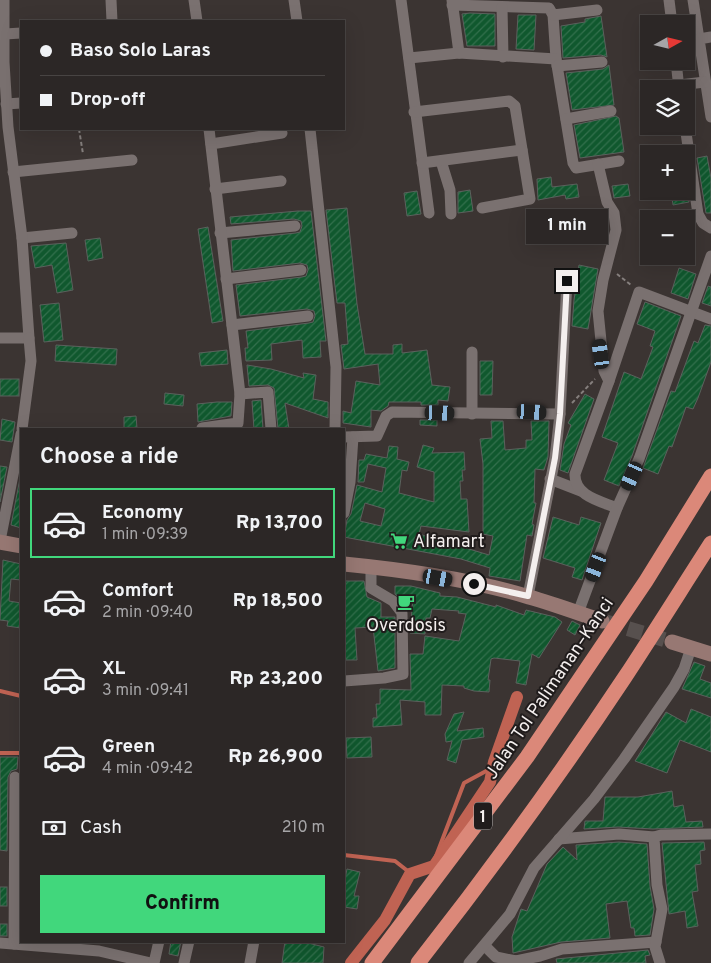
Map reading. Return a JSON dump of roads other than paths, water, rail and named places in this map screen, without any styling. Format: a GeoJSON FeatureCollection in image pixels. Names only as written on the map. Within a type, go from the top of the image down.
{"type":"FeatureCollection","features":[{"type":"Feature","properties":{"kind":"highway","name":"Jalan Tol Palimanan–Kanci"},"geometry":{"type":"LineString","coordinates":[[372,963],[527,758],[646,581],[711,476]]}},
{"type":"Feature","properties":{"kind":"highway","name":"1"},"geometry":{"type":"LineString","coordinates":[[418,963],[471,896],[626,676],[711,543]]}},
{"type":"Feature","properties":{"kind":"street"},"geometry":{"type":"LineString","coordinates":[[4,0],[5,34],[2,62],[6,104],[4,128],[13,172],[22,238],[31,362],[22,428]]}},
{"type":"Feature","properties":{"kind":"street"},"geometry":{"type":"LineString","coordinates":[[111,0],[112,20]]}},
{"type":"Feature","properties":{"kind":"street"},"geometry":{"type":"LineString","coordinates":[[194,0],[197,20]]}},
{"type":"Feature","properties":{"kind":"street"},"geometry":{"type":"LineString","coordinates":[[294,0],[297,20]]}},
{"type":"Feature","properties":{"kind":"street"},"geometry":{"type":"LineString","coordinates":[[401,0],[414,112],[429,213]]}},
{"type":"Feature","properties":{"kind":"street"},"geometry":{"type":"LineString","coordinates":[[669,0],[671,15]]}},
{"type":"Feature","properties":{"kind":"street"},"geometry":{"type":"LineString","coordinates":[[693,0],[711,117]]}},
{"type":"Feature","properties":{"kind":"street"},"geometry":{"type":"LineString","coordinates":[[459,53],[452,2],[502,7],[548,8],[553,15],[556,63],[573,163],[576,168],[619,161]]}},
{"type":"Feature","properties":{"kind":"street"},"geometry":{"type":"LineString","coordinates":[[553,15],[573,6],[597,10]]}},
{"type":"Feature","properties":{"kind":"street"},"geometry":{"type":"LineString","coordinates":[[502,7],[503,57]]}},
{"type":"Feature","properties":{"kind":"street"},"geometry":{"type":"LineString","coordinates":[[5,34],[20,33]]}},
{"type":"Feature","properties":{"kind":"street"},"geometry":{"type":"LineString","coordinates":[[699,39],[711,36]]}},
{"type":"Feature","properties":{"kind":"street"},"geometry":{"type":"LineString","coordinates":[[408,58],[459,53],[556,63],[602,62]]}},
{"type":"Feature","properties":{"kind":"street"},"geometry":{"type":"LineString","coordinates":[[414,112],[509,101],[515,106],[530,199],[482,208]]}},
{"type":"Feature","properties":{"kind":"street"},"geometry":{"type":"LineString","coordinates":[[6,104],[20,103]]}},
{"type":"Feature","properties":{"kind":"street"},"geometry":{"type":"LineString","coordinates":[[566,119],[611,111]]}},
{"type":"Feature","properties":{"kind":"street"},"geometry":{"type":"LineString","coordinates":[[202,428],[238,423],[240,394],[209,130]]}},
{"type":"Feature","properties":{"kind":"street"},"geometry":{"type":"LineString","coordinates":[[310,130],[336,367],[335,428]]}},
{"type":"Feature","properties":{"kind":"street"},"geometry":{"type":"LineString","coordinates":[[211,144],[282,133]]}},
{"type":"Feature","properties":{"kind":"street"},"geometry":{"type":"LineString","coordinates":[[686,135],[698,214],[703,224],[711,228]]}},
{"type":"Feature","properties":{"kind":"street"},"geometry":{"type":"LineString","coordinates":[[422,163],[522,150]]}},
{"type":"Feature","properties":{"kind":"street"},"geometry":{"type":"LineString","coordinates":[[13,172],[132,160]]}},
{"type":"Feature","properties":{"kind":"street"},"geometry":{"type":"LineString","coordinates":[[441,161],[450,190],[452,214]]}},
{"type":"Feature","properties":{"kind":"street"},"geometry":{"type":"LineString","coordinates":[[598,164],[607,202],[614,213],[616,230],[598,311],[604,371],[609,381]]}},
{"type":"Feature","properties":{"kind":"street"},"geometry":{"type":"LineString","coordinates":[[215,189],[281,182]]}},
{"type":"Feature","properties":{"kind":"street"},"geometry":{"type":"LineString","coordinates":[[220,233],[294,226]]}},
{"type":"Feature","properties":{"kind":"street"},"geometry":{"type":"LineString","coordinates":[[22,238],[72,233]]}},
{"type":"Feature","properties":{"kind":"street"},"geometry":{"type":"LineString","coordinates":[[578,613],[617,508],[639,459],[711,256]]}},
{"type":"Feature","properties":{"kind":"street"},"geometry":{"type":"LineString","coordinates":[[226,279],[301,270]]}},
{"type":"Feature","properties":{"kind":"street"},"geometry":{"type":"LineString","coordinates":[[528,596],[545,516],[560,414],[567,281]]}},
{"type":"Feature","properties":{"kind":"street"},"geometry":{"type":"LineString","coordinates":[[581,492],[575,482],[575,474],[639,292],[692,310],[711,319]]}},
{"type":"Feature","properties":{"kind":"street"},"geometry":{"type":"LineString","coordinates":[[232,325],[308,316]]}},
{"type":"Feature","properties":{"kind":"street"},"geometry":{"type":"LineString","coordinates":[[0,338],[29,338]]}},
{"type":"Feature","properties":{"kind":"street"},"geometry":{"type":"LineString","coordinates":[[472,352],[472,414]]}},
{"type":"Feature","properties":{"kind":"street"},"geometry":{"type":"LineString","coordinates":[[240,394],[268,392],[271,428]]}},
{"type":"Feature","properties":{"kind":"street"},"geometry":{"type":"LineString","coordinates":[[345,508],[350,482],[348,437],[377,436],[386,416],[392,412],[560,414]]}},
{"type":"Feature","properties":{"kind":"street"},"geometry":{"type":"LineString","coordinates":[[20,439],[0,541],[20,546]]}},
{"type":"Feature","properties":{"kind":"street"},"geometry":{"type":"LineString","coordinates":[[550,479],[617,508]]}},
{"type":"Feature","properties":{"kind":"street"},"geometry":{"type":"LineString","coordinates":[[345,564],[474,584],[528,596],[602,621]]}},
{"type":"Feature","properties":{"kind":"street"},"geometry":{"type":"LineString","coordinates":[[345,681],[403,674],[402,613],[394,601],[371,588],[371,567]]}},
{"type":"Feature","properties":{"kind":"street"},"geometry":{"type":"LineString","coordinates":[[672,642],[711,654]]}},
{"type":"Feature","properties":{"kind":"street"},"geometry":{"type":"LineString","coordinates":[[469,963],[510,914],[534,868],[599,793],[663,705],[684,669],[691,648]]}},
{"type":"Feature","properties":{"kind":"street"},"geometry":{"type":"LineString","coordinates":[[14,944],[16,777]]}},
{"type":"Feature","properties":{"kind":"street"},"geometry":{"type":"LineString","coordinates":[[559,839],[619,834],[654,838],[661,835],[709,834]]}},
{"type":"Feature","properties":{"kind":"street"},"geometry":{"type":"LineString","coordinates":[[654,838],[657,884],[662,909],[655,947],[660,963]]}},
{"type":"Feature","properties":{"kind":"street"},"geometry":{"type":"LineString","coordinates":[[485,946],[500,958],[516,961],[541,960],[552,951],[592,945],[656,942]]}},
{"type":"Feature","properties":{"kind":"street"},"geometry":{"type":"LineString","coordinates":[[0,943],[99,946],[152,963],[158,943]]}},
{"type":"Feature","properties":{"kind":"street"},"geometry":{"type":"LineString","coordinates":[[184,963],[188,943]]}},
{"type":"Feature","properties":{"kind":"street"},"geometry":{"type":"LineString","coordinates":[[250,963],[254,943]]}},
{"type":"Feature","properties":{"kind":"waterway"},"geometry":{"type":"LineString","coordinates":[[0,691],[20,696]]}},
{"type":"Feature","properties":{"kind":"waterway"},"geometry":{"type":"LineString","coordinates":[[351,963],[385,920],[410,874],[434,866],[490,782],[494,762],[517,697]]}},
{"type":"Feature","properties":{"kind":"waterway"},"geometry":{"type":"LineString","coordinates":[[0,753],[20,753]]}},
{"type":"Feature","properties":{"kind":"waterway"},"geometry":{"type":"LineString","coordinates":[[345,855],[395,861],[409,872],[433,864],[464,783],[501,763]]}},
{"type":"Feature","properties":{"kind":"tunnel"},"geometry":{"type":"LineString","coordinates":[[606,622],[672,642]]}},
{"type":"Feature","properties":{"kind":"place","name":"Alfamart"},"geometry":{"type":"Point","coordinates":[399,541]}},
{"type":"Feature","properties":{"kind":"place","name":"Overdosis"},"geometry":{"type":"Point","coordinates":[406,602]}}]}
